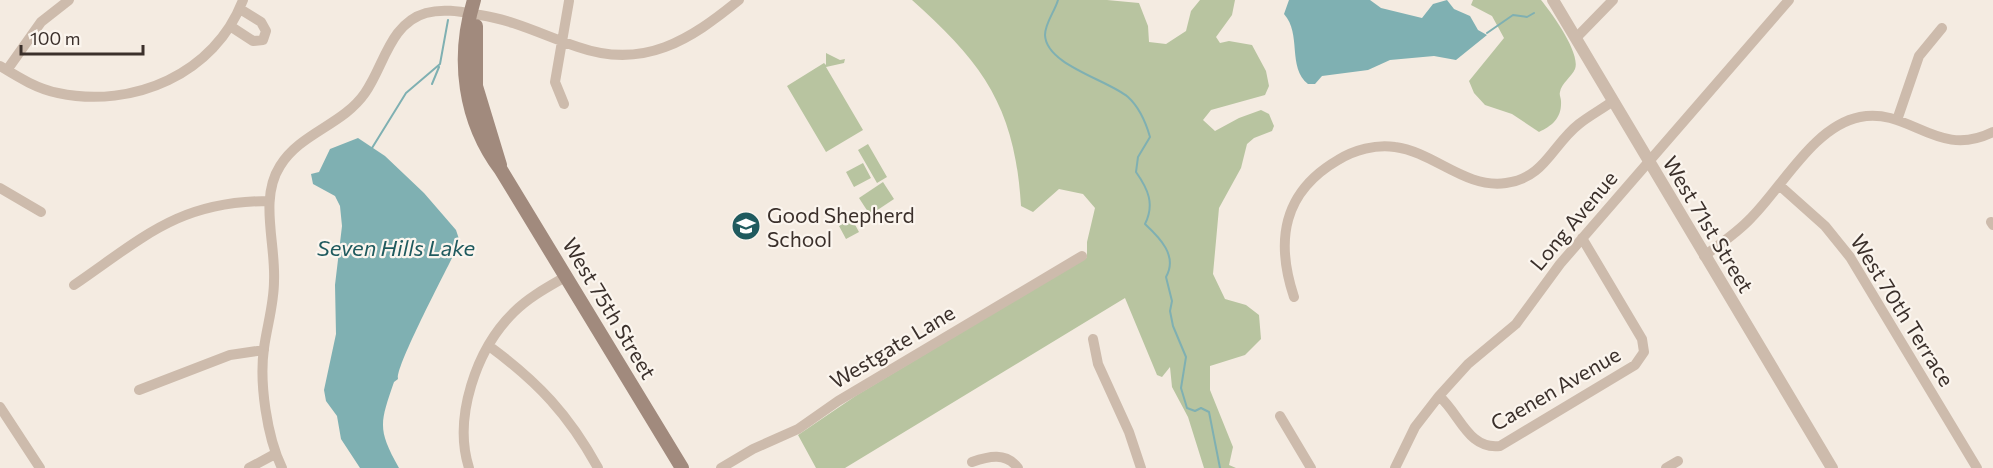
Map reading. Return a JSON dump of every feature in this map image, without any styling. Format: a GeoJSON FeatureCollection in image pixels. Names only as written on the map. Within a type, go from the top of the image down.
{"type":"FeatureCollection","features":[{"type":"Feature","properties":{"kind":"main road","name":"West 75th Street"},"geometry":{"type":"LineString","coordinates":[[482,0],[474,9],[464,58],[469,100],[486,150],[501,170],[567,276],[682,468]]}},
{"type":"Feature","properties":{"kind":"street"},"geometry":{"type":"LineString","coordinates":[[69,0],[41,22],[3,68],[35,86],[57,93],[89,98],[133,94],[161,84],[188,70],[213,48],[230,26],[241,5],[261,22],[266,31],[263,40],[253,41],[230,26]]}},
{"type":"Feature","properties":{"kind":"street"},"geometry":{"type":"LineString","coordinates":[[282,468],[275,454],[265,393],[264,350],[274,283],[269,201],[272,184],[280,166],[292,151],[340,119],[363,96],[395,35],[403,26],[423,13],[437,10],[474,9],[563,40],[579,48],[606,53],[658,50],[695,35],[739,0]]}},
{"type":"Feature","properties":{"kind":"street","name":"West 71st Street"},"geometry":{"type":"LineString","coordinates":[[1553,0],[1832,468]]}},
{"type":"Feature","properties":{"kind":"street"},"geometry":{"type":"LineString","coordinates":[[1576,39],[1613,0]]}},
{"type":"Feature","properties":{"kind":"street","name":"Long Avenue"},"geometry":{"type":"LineString","coordinates":[[1395,468],[1414,427],[1439,396],[1468,364],[1516,324],[1582,238],[1647,161],[1790,0]]}},
{"type":"Feature","properties":{"kind":"street"},"geometry":{"type":"LineString","coordinates":[[564,104],[555,82],[569,1]]}},
{"type":"Feature","properties":{"kind":"street"},"geometry":{"type":"LineString","coordinates":[[1897,120],[1919,56],[1942,28]]}},
{"type":"Feature","properties":{"kind":"street"},"geometry":{"type":"LineString","coordinates":[[1294,297],[1283,250],[1286,224],[1296,198],[1323,168],[1349,153],[1378,146],[1395,147],[1414,152],[1483,184],[1508,183],[1539,170],[1577,125],[1613,102]]}},
{"type":"Feature","properties":{"kind":"street"},"geometry":{"type":"LineString","coordinates":[[1704,256],[1735,233],[1825,134],[1847,120],[1873,115],[1897,120],[1948,140],[1973,139],[1993,132]]}},
{"type":"Feature","properties":{"kind":"street","name":"West 70th Terrace"},"geometry":{"type":"LineString","coordinates":[[1779,185],[1825,226],[1850,257],[1977,468]]}},
{"type":"Feature","properties":{"kind":"street"},"geometry":{"type":"LineString","coordinates":[[0,188],[41,212]]}},
{"type":"Feature","properties":{"kind":"street"},"geometry":{"type":"LineString","coordinates":[[74,285],[179,216],[228,203],[269,201]]}},
{"type":"Feature","properties":{"kind":"street","name":"Caenen Avenue"},"geometry":{"type":"LineString","coordinates":[[1439,396],[1457,414],[1475,441],[1500,446],[1635,365],[1644,352],[1642,339],[1582,238]]}},
{"type":"Feature","properties":{"kind":"street","name":"Westgate Lane"},"geometry":{"type":"LineString","coordinates":[[721,468],[753,449],[798,429],[838,401],[1082,255]]}},
{"type":"Feature","properties":{"kind":"street"},"geometry":{"type":"LineString","coordinates":[[469,468],[464,449],[463,413],[466,400],[489,346],[500,328],[523,304],[567,276]]}},
{"type":"Feature","properties":{"kind":"street"},"geometry":{"type":"LineString","coordinates":[[1093,339],[1098,364],[1129,432],[1142,468]]}},
{"type":"Feature","properties":{"kind":"street"},"geometry":{"type":"LineString","coordinates":[[489,346],[529,377],[552,399],[579,435],[598,468]]}},
{"type":"Feature","properties":{"kind":"street"},"geometry":{"type":"LineString","coordinates":[[139,390],[230,355],[264,350]]}},
{"type":"Feature","properties":{"kind":"street"},"geometry":{"type":"LineString","coordinates":[[0,407],[40,468]]}},
{"type":"Feature","properties":{"kind":"street"},"geometry":{"type":"LineString","coordinates":[[1280,416],[1311,468]]}},
{"type":"Feature","properties":{"kind":"street"},"geometry":{"type":"LineString","coordinates":[[249,468],[275,454]]}},
{"type":"Feature","properties":{"kind":"street"},"geometry":{"type":"LineString","coordinates":[[972,462],[994,456],[1005,458],[1018,468]]}},
{"type":"Feature","properties":{"kind":"street"},"geometry":{"type":"LineString","coordinates":[[1666,468],[1678,461]]}},
{"type":"Feature","properties":{"kind":"green space"},"geometry":{"type":"Polygon","coordinates":[[[912,0],[1107,0],[1139,3],[1148,26],[1149,42],[1166,44],[1186,31],[1191,11],[1200,0],[1235,0],[1232,15],[1216,37],[1220,43],[1229,41],[1252,45],[1266,71],[1269,86],[1265,95],[1211,110],[1203,120],[1215,131],[1239,118],[1261,110],[1269,114],[1274,126],[1272,131],[1254,138],[1247,144],[1241,168],[1219,208],[1213,274],[1225,299],[1246,305],[1259,315],[1261,339],[1245,355],[1210,366],[1210,390],[1233,447],[1229,465],[1236,468],[1204,468],[1188,417],[1172,387],[1170,367],[1162,377],[1157,375],[1125,298],[845,468],[816,468],[798,435],[857,395],[1087,257],[1087,242],[1095,208],[1083,194],[1059,189],[1033,212],[1021,206],[1012,141],[991,90],[977,67],[959,45],[912,0]]]}},
{"type":"Feature","properties":{"kind":"green space"},"geometry":{"type":"Polygon","coordinates":[[[1473,0],[1541,0],[1570,43],[1576,62],[1575,69],[1561,89],[1561,107],[1558,117],[1544,130],[1539,132],[1512,114],[1485,105],[1474,93],[1469,81],[1504,38],[1492,16],[1471,5],[1473,0]]]}},
{"type":"Feature","properties":{"kind":"green space"},"geometry":{"type":"Polygon","coordinates":[[[826,53],[840,60],[845,59],[844,63],[826,67],[863,130],[826,152],[787,86],[824,63],[826,65],[826,53]]]}},
{"type":"Feature","properties":{"kind":"green space"},"geometry":{"type":"Polygon","coordinates":[[[868,144],[887,177],[877,183],[858,150],[868,144]]]}},
{"type":"Feature","properties":{"kind":"green space"},"geometry":{"type":"Polygon","coordinates":[[[863,163],[871,178],[854,187],[846,172],[863,163]]]}},
{"type":"Feature","properties":{"kind":"green space"},"geometry":{"type":"Polygon","coordinates":[[[883,182],[894,199],[870,215],[859,198],[883,182]]]}},
{"type":"Feature","properties":{"kind":"green space"},"geometry":{"type":"Polygon","coordinates":[[[852,219],[859,232],[846,239],[839,226],[852,219]]]}},
{"type":"Feature","properties":{"kind":"water"},"geometry":{"type":"Polygon","coordinates":[[[1289,0],[1370,0],[1381,8],[1422,18],[1433,4],[1447,0],[1454,9],[1470,16],[1478,30],[1487,35],[1456,60],[1434,56],[1390,60],[1368,70],[1322,76],[1315,84],[1308,84],[1298,69],[1292,31],[1284,14],[1289,0]]]}},
{"type":"Feature","properties":{"kind":"water","name":"Seven Hills Lake"},"geometry":{"type":"Polygon","coordinates":[[[358,138],[385,156],[424,193],[456,230],[459,239],[456,250],[405,356],[386,407],[384,434],[399,468],[360,468],[341,439],[337,416],[326,401],[324,390],[336,334],[335,285],[342,226],[340,206],[335,196],[313,184],[311,174],[319,172],[330,149],[358,138]]]}},
{"type":"Feature","properties":{"kind":"waterway"},"geometry":{"type":"LineString","coordinates":[[1058,0],[1045,31],[1048,46],[1066,63],[1128,97],[1139,110],[1150,137],[1138,157],[1136,172],[1149,197],[1150,210],[1145,224],[1161,241],[1169,255],[1170,262],[1166,277],[1172,301],[1170,311],[1173,326],[1186,357],[1181,388],[1187,408],[1195,411],[1201,408],[1209,412],[1220,468]]}},
{"type":"Feature","properties":{"kind":"waterway"},"geometry":{"type":"LineString","coordinates":[[1487,33],[1513,15],[1527,17],[1534,13]]}},
{"type":"Feature","properties":{"kind":"waterway"},"geometry":{"type":"LineString","coordinates":[[372,148],[406,93],[440,64],[448,20]]}},
{"type":"Feature","properties":{"kind":"waterway"},"geometry":{"type":"LineString","coordinates":[[432,84],[439,67]]}},
{"type":"Feature","properties":{"kind":"place","name":"Good Shepherd School"},"geometry":{"type":"Point","coordinates":[746,226]}}]}
